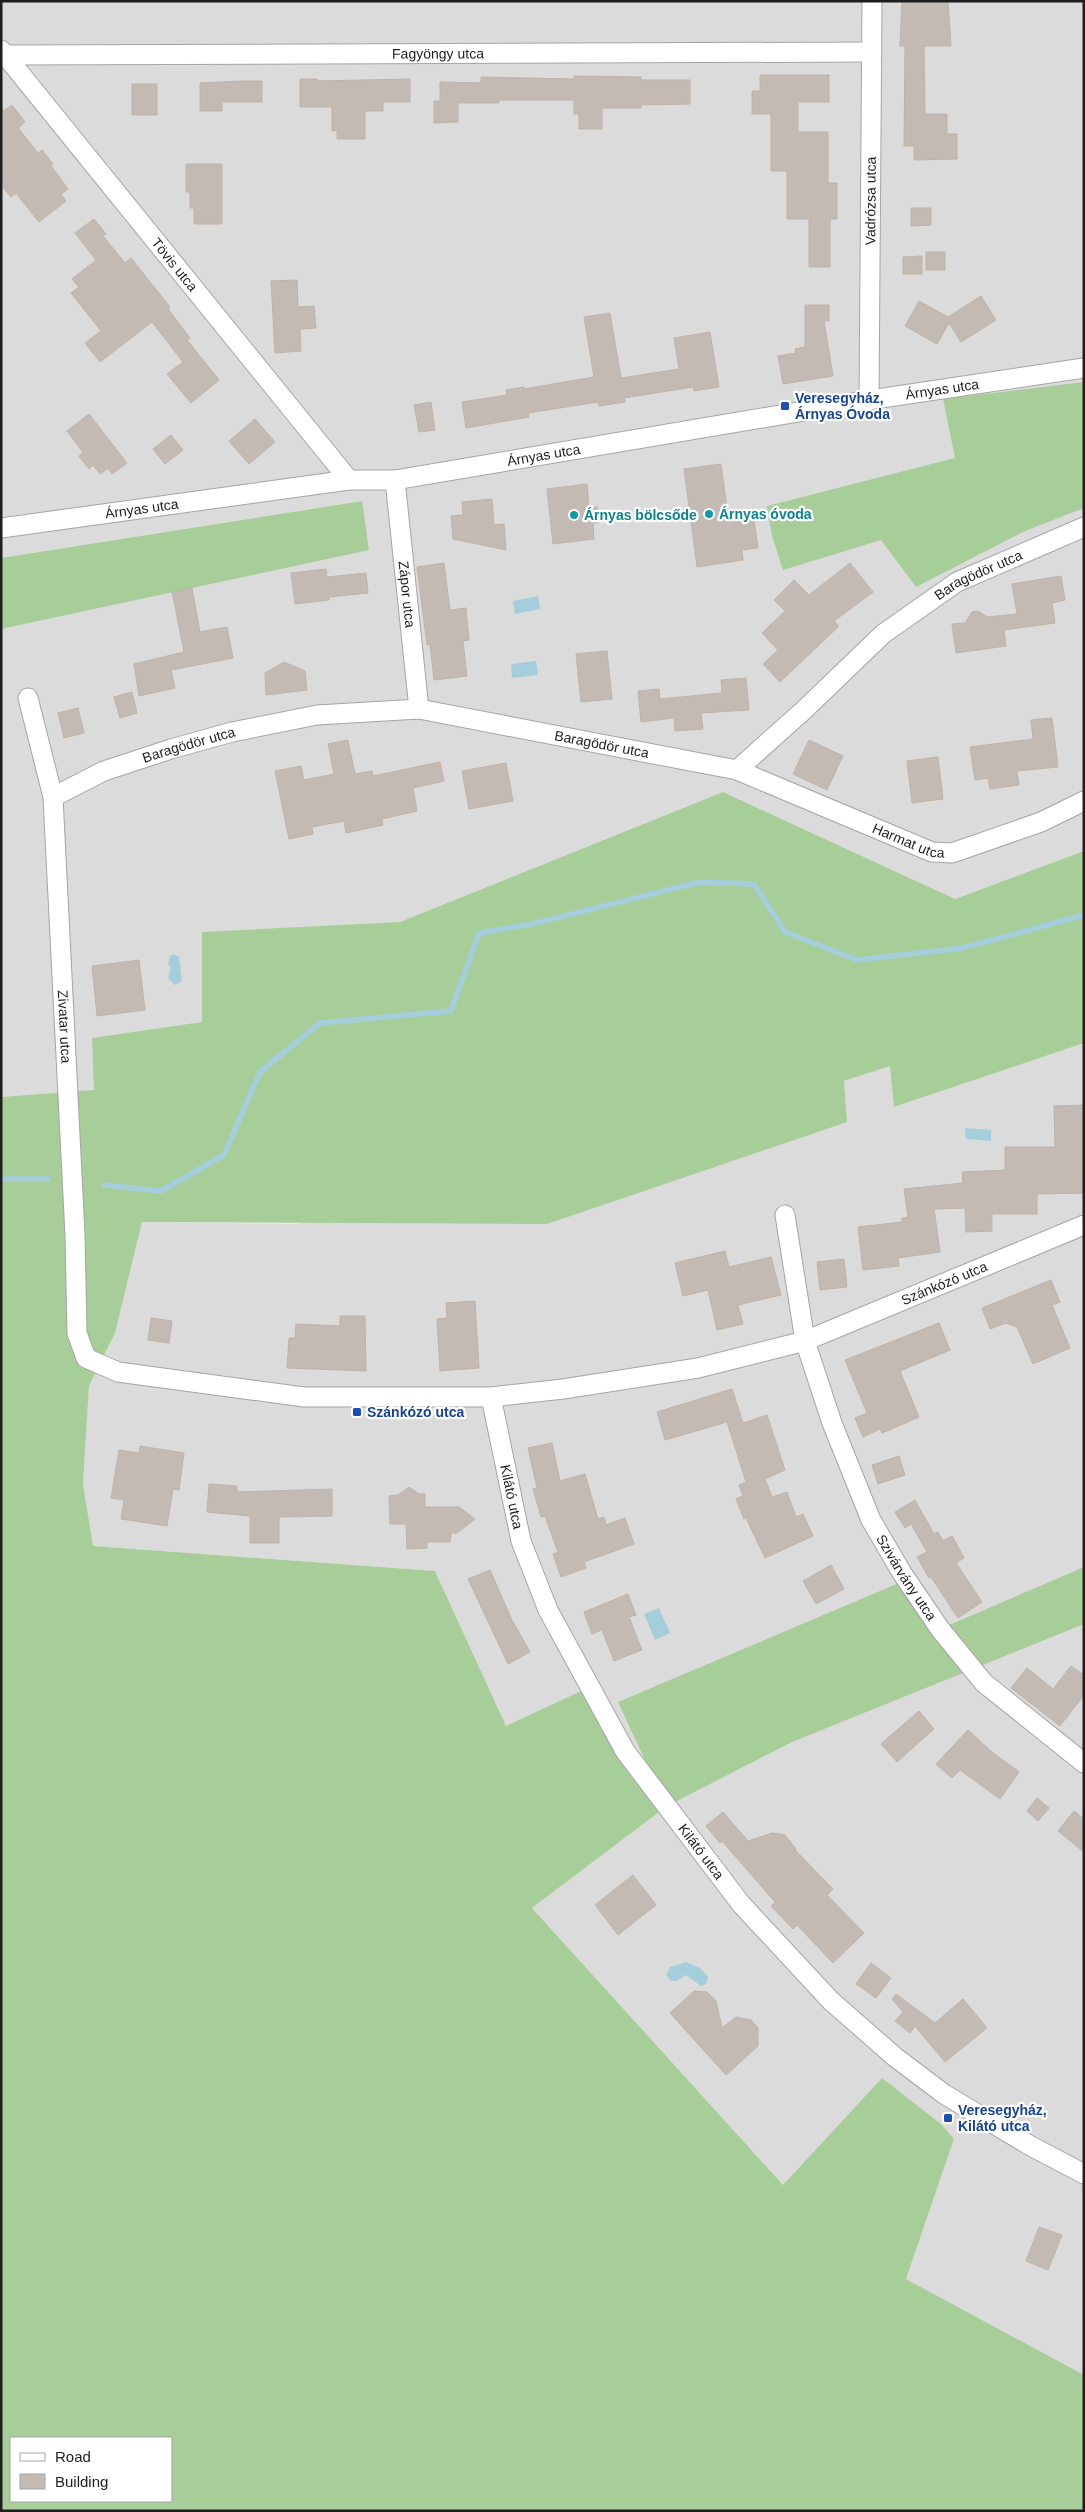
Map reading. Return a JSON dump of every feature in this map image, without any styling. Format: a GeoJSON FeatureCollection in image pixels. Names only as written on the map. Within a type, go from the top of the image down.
{"type":"FeatureCollection","features":[{"type":"Feature","properties":{"kind":"street","name":"Vadrózsa utca"},"geometry":{"type":"LineString","coordinates":[[869,400],[872,1]]}},
{"type":"Feature","properties":{"kind":"street","name":"Fagyöngy utca"},"geometry":{"type":"LineString","coordinates":[[3,52],[872,52]]}},
{"type":"Feature","properties":{"kind":"street","name":"Tövis utca"},"geometry":{"type":"LineString","coordinates":[[3,52],[349,480]]}},
{"type":"Feature","properties":{"kind":"street","name":"Árnyas utca"},"geometry":{"type":"LineString","coordinates":[[1,528],[349,480],[395,480],[869,400],[1084,368]]}},
{"type":"Feature","properties":{"kind":"street","name":"Zápor utca"},"geometry":{"type":"LineString","coordinates":[[395,480],[419,710]]}},
{"type":"Feature","properties":{"kind":"street","name":"Baragödör utca"},"geometry":{"type":"LineString","coordinates":[[54,797],[104,771],[171,749],[232,732],[317,716],[419,710],[737,770],[804,710],[883,634],[957,582],[1084,527]]}},
{"type":"Feature","properties":{"kind":"street","name":"Zivatar utca"},"geometry":{"type":"LineString","coordinates":[[28,698],[54,797],[76,1235],[76,1333],[86,1358]]}},
{"type":"Feature","properties":{"kind":"street","name":"Harmat utca"},"geometry":{"type":"LineString","coordinates":[[737,770],[932,852],[952,853],[1041,822],[1084,801]]}},
{"type":"Feature","properties":{"kind":"street"},"geometry":{"type":"LineString","coordinates":[[785,1216],[805,1341]]}},
{"type":"Feature","properties":{"kind":"street","name":"Szánkózó utca"},"geometry":{"type":"LineString","coordinates":[[86,1358],[118,1372],[304,1397],[491,1398],[563,1389],[698,1368],[805,1341],[1084,1225]]}},
{"type":"Feature","properties":{"kind":"street","name":"Szivárvány utca"},"geometry":{"type":"LineString","coordinates":[[805,1341],[832,1423],[871,1520],[902,1573],[940,1629],[984,1683],[1084,1763]]}},
{"type":"Feature","properties":{"kind":"street","name":"Kilátó utca"},"geometry":{"type":"LineString","coordinates":[[491,1398],[521,1540],[548,1610],[625,1751],[741,1904],[831,2001],[895,2057],[944,2094],[1029,2145],[1084,2174]]}},
{"type":"Feature","properties":{"kind":"shaded area"},"geometry":{"type":"Polygon","coordinates":[[[1,1],[1084,1],[1084,851],[955,899],[723,792],[400,922],[203,932],[202,1023],[93,1038],[95,1090],[1,1097],[1,629],[369,549],[361,501],[1,558],[1,1]]]}},
{"type":"Feature","properties":{"kind":"shaded area"},"geometry":{"type":"Polygon","coordinates":[[[1084,1043],[1084,2375],[906,2279],[954,2139],[941,2124],[882,2079],[783,2185],[532,1908],[667,1806],[506,1726],[435,1571],[93,1546],[83,1484],[89,1386],[115,1333],[142,1222],[295,1224],[847,1122],[844,1081],[890,1066],[895,1107],[1084,1043]]]}},
{"type":"Feature","properties":{"kind":"green space"},"geometry":{"type":"Polygon","coordinates":[[[1084,382],[1084,508],[1025,531],[916,587],[881,540],[783,570],[772,536],[767,506],[955,458],[943,399],[1084,382]]]}},
{"type":"Feature","properties":{"kind":"green space"},"geometry":{"type":"Polygon","coordinates":[[[362,501],[369,550],[1,629],[1,558],[362,501]]]}},
{"type":"Feature","properties":{"kind":"green space"},"geometry":{"type":"Polygon","coordinates":[[[723,792],[955,899],[1084,851],[1084,1043],[894,1107],[890,1066],[844,1081],[847,1122],[547,1224],[142,1222],[115,1333],[89,1386],[83,1484],[93,1546],[435,1571],[506,1726],[590,1687],[665,1803],[618,1702],[899,1583],[940,1629],[1084,1567],[1084,1624],[792,1742],[667,1806],[532,1908],[783,2185],[882,2078],[941,2124],[954,2139],[906,2279],[1084,2375],[1084,2511],[1,2511],[1,1097],[94,1090],[92,1038],[202,1022],[202,932],[400,922],[723,792]]]}},
{"type":"Feature","properties":{"kind":"water"},"geometry":{"type":"Polygon","coordinates":[[[538,596],[540,609],[515,614],[513,601],[538,596]]]}},
{"type":"Feature","properties":{"kind":"water"},"geometry":{"type":"Polygon","coordinates":[[[536,661],[538,675],[512,678],[511,664],[536,661]]]}},
{"type":"Feature","properties":{"kind":"water"},"geometry":{"type":"Polygon","coordinates":[[[174,954],[179,957],[182,981],[175,985],[168,978],[171,967],[168,965],[170,956],[174,954]]]}},
{"type":"Feature","properties":{"kind":"water"},"geometry":{"type":"Polygon","coordinates":[[[965,1128],[991,1130],[991,1141],[966,1139],[965,1128]]]}},
{"type":"Feature","properties":{"kind":"water"},"geometry":{"type":"Polygon","coordinates":[[[659,1608],[670,1633],[655,1640],[644,1614],[659,1608]]]}},
{"type":"Feature","properties":{"kind":"water"},"geometry":{"type":"Polygon","coordinates":[[[686,1962],[700,1968],[708,1977],[706,1984],[701,1986],[686,1975],[676,1981],[671,1981],[666,1975],[670,1967],[686,1962]]]}},
{"type":"Feature","properties":{"kind":"building"},"geometry":{"type":"Polygon","coordinates":[[[902,1],[948,1],[951,46],[924,46],[925,114],[947,114],[947,134],[957,134],[957,159],[914,160],[914,146],[904,146],[905,46],[900,46],[902,1]]]}},
{"type":"Feature","properties":{"kind":"building"},"geometry":{"type":"Polygon","coordinates":[[[760,75],[829,75],[829,102],[798,102],[798,132],[828,132],[828,183],[837,183],[837,219],[830,219],[830,267],[809,267],[809,219],[787,219],[787,171],[771,171],[771,114],[752,114],[752,91],[760,91],[760,75]]]}},
{"type":"Feature","properties":{"kind":"building"},"geometry":{"type":"Polygon","coordinates":[[[574,76],[641,77],[641,80],[690,80],[690,104],[641,105],[641,108],[602,108],[602,129],[579,129],[579,114],[574,114],[574,100],[499,100],[499,103],[458,103],[458,122],[434,123],[434,101],[440,101],[440,82],[481,83],[481,77],[574,79],[574,76]]]}},
{"type":"Feature","properties":{"kind":"building"},"geometry":{"type":"Polygon","coordinates":[[[300,79],[317,79],[317,81],[410,79],[410,102],[383,102],[383,111],[365,111],[365,139],[337,139],[337,130],[332,131],[332,107],[300,107],[300,79]]]}},
{"type":"Feature","properties":{"kind":"building"},"geometry":{"type":"Polygon","coordinates":[[[262,81],[262,102],[222,102],[222,111],[200,111],[200,83],[262,81]]]}},
{"type":"Feature","properties":{"kind":"building"},"geometry":{"type":"Polygon","coordinates":[[[132,84],[157,84],[157,115],[132,115],[132,84]]]}},
{"type":"Feature","properties":{"kind":"building"},"geometry":{"type":"Polygon","coordinates":[[[12,105],[25,122],[18,128],[38,153],[42,150],[68,189],[61,194],[66,201],[39,222],[16,193],[11,197],[1,185],[1,107],[4,111],[12,105]]]}},
{"type":"Feature","properties":{"kind":"building"},"geometry":{"type":"Polygon","coordinates":[[[186,164],[222,164],[222,224],[194,224],[194,208],[190,208],[190,192],[186,192],[186,164]]]}},
{"type":"Feature","properties":{"kind":"building"},"geometry":{"type":"Polygon","coordinates":[[[911,208],[931,208],[931,225],[911,226],[911,208]]]}},
{"type":"Feature","properties":{"kind":"building"},"geometry":{"type":"Polygon","coordinates":[[[94,219],[106,234],[103,236],[125,263],[131,258],[170,307],[168,309],[190,338],[187,340],[219,380],[191,403],[167,374],[183,362],[152,322],[100,362],[85,343],[101,331],[71,293],[79,287],[72,279],[96,260],[75,233],[94,219]]]}},
{"type":"Feature","properties":{"kind":"building"},"geometry":{"type":"Polygon","coordinates":[[[926,252],[945,252],[945,270],[926,270],[926,252]]]}},
{"type":"Feature","properties":{"kind":"building"},"geometry":{"type":"Polygon","coordinates":[[[922,256],[922,274],[903,274],[903,257],[922,256]]]}},
{"type":"Feature","properties":{"kind":"building"},"geometry":{"type":"Polygon","coordinates":[[[297,280],[298,307],[314,306],[316,328],[300,329],[301,351],[275,353],[271,281],[297,280]]]}},
{"type":"Feature","properties":{"kind":"building"},"geometry":{"type":"Polygon","coordinates":[[[981,296],[996,320],[961,342],[949,323],[937,344],[905,326],[919,301],[948,317],[981,296]]]}},
{"type":"Feature","properties":{"kind":"building"},"geometry":{"type":"Polygon","coordinates":[[[805,305],[829,305],[829,321],[824,321],[833,376],[783,384],[778,356],[796,353],[795,349],[805,347],[805,305]]]}},
{"type":"Feature","properties":{"kind":"building"},"geometry":{"type":"Polygon","coordinates":[[[610,313],[621,378],[679,369],[674,338],[710,332],[719,387],[694,391],[693,387],[624,398],[625,402],[599,406],[598,402],[528,413],[529,417],[466,428],[462,402],[507,395],[506,390],[524,387],[524,389],[594,377],[584,317],[610,313]]]}},
{"type":"Feature","properties":{"kind":"building"},"geometry":{"type":"Polygon","coordinates":[[[431,402],[435,430],[419,432],[414,405],[431,402]]]}},
{"type":"Feature","properties":{"kind":"building"},"geometry":{"type":"Polygon","coordinates":[[[89,414],[127,463],[112,474],[108,468],[100,474],[93,465],[89,469],[79,456],[83,452],[67,431],[89,414]]]}},
{"type":"Feature","properties":{"kind":"building"},"geometry":{"type":"Polygon","coordinates":[[[255,419],[275,442],[249,464],[229,441],[255,419]]]}},
{"type":"Feature","properties":{"kind":"building"},"geometry":{"type":"Polygon","coordinates":[[[171,435],[183,450],[165,464],[153,449],[171,435]]]}},
{"type":"Feature","properties":{"kind":"building","name":"Árnyas óvoda"},"geometry":{"type":"Polygon","coordinates":[[[721,464],[728,516],[753,512],[758,548],[742,550],[743,560],[697,567],[684,469],[721,464]]]}},
{"type":"Feature","properties":{"kind":"building","name":"Árnyas bölcsőde"},"geometry":{"type":"Polygon","coordinates":[[[587,484],[589,507],[597,507],[598,523],[593,523],[594,539],[553,544],[547,489],[587,484]]]}},
{"type":"Feature","properties":{"kind":"building"},"geometry":{"type":"Polygon","coordinates":[[[492,499],[494,525],[504,524],[506,550],[453,539],[451,516],[463,515],[462,502],[492,499]]]}},
{"type":"Feature","properties":{"kind":"building"},"geometry":{"type":"Polygon","coordinates":[[[444,563],[450,610],[466,608],[469,640],[463,641],[467,676],[434,680],[430,644],[427,645],[417,567],[444,563]]]}},
{"type":"Feature","properties":{"kind":"building"},"geometry":{"type":"Polygon","coordinates":[[[850,563],[873,592],[834,621],[839,626],[780,682],[763,664],[778,650],[762,633],[785,611],[774,600],[794,580],[809,595],[850,563]]]}},
{"type":"Feature","properties":{"kind":"building"},"geometry":{"type":"Polygon","coordinates":[[[326,569],[327,577],[366,573],[368,593],[329,597],[329,600],[295,604],[291,573],[326,569]]]}},
{"type":"Feature","properties":{"kind":"building"},"geometry":{"type":"Polygon","coordinates":[[[1061,576],[1065,600],[1052,603],[1055,623],[1004,630],[1006,646],[956,653],[952,624],[965,623],[972,612],[978,611],[987,617],[1017,614],[1012,584],[1061,576]]]}},
{"type":"Feature","properties":{"kind":"building"},"geometry":{"type":"Polygon","coordinates":[[[192,588],[200,632],[227,627],[233,658],[171,670],[175,688],[139,696],[134,664],[184,652],[172,592],[192,588]]]}},
{"type":"Feature","properties":{"kind":"building"},"geometry":{"type":"Polygon","coordinates":[[[607,651],[612,699],[581,702],[576,654],[607,651]]]}},
{"type":"Feature","properties":{"kind":"building"},"geometry":{"type":"Polygon","coordinates":[[[284,662],[305,671],[307,690],[266,695],[265,673],[284,662]]]}},
{"type":"Feature","properties":{"kind":"building"},"geometry":{"type":"Polygon","coordinates":[[[746,678],[749,710],[701,713],[703,729],[675,731],[674,718],[641,722],[638,691],[659,689],[660,699],[722,693],[721,680],[746,678]]]}},
{"type":"Feature","properties":{"kind":"building"},"geometry":{"type":"Polygon","coordinates":[[[132,692],[137,713],[120,718],[114,697],[132,692]]]}},
{"type":"Feature","properties":{"kind":"building"},"geometry":{"type":"Polygon","coordinates":[[[78,708],[84,733],[64,738],[58,713],[78,708]]]}},
{"type":"Feature","properties":{"kind":"building"},"geometry":{"type":"Polygon","coordinates":[[[1052,718],[1058,767],[1017,771],[1019,785],[990,789],[988,778],[975,780],[970,747],[1033,739],[1031,720],[1052,718]]]}},
{"type":"Feature","properties":{"kind":"building"},"geometry":{"type":"Polygon","coordinates":[[[348,740],[355,774],[372,771],[373,776],[440,762],[444,781],[413,788],[417,811],[382,819],[383,825],[346,833],[344,821],[312,827],[313,834],[289,839],[275,771],[301,766],[304,780],[334,774],[328,744],[348,740]]]}},
{"type":"Feature","properties":{"kind":"building"},"geometry":{"type":"Polygon","coordinates":[[[809,740],[843,756],[827,790],[793,774],[809,740]]]}},
{"type":"Feature","properties":{"kind":"building"},"geometry":{"type":"Polygon","coordinates":[[[938,757],[943,799],[912,803],[907,761],[938,757]]]}},
{"type":"Feature","properties":{"kind":"building"},"geometry":{"type":"Polygon","coordinates":[[[506,763],[513,801],[469,809],[462,771],[506,763]]]}},
{"type":"Feature","properties":{"kind":"building"},"geometry":{"type":"Polygon","coordinates":[[[139,960],[145,1010],[97,1016],[92,966],[139,960]]]}},
{"type":"Feature","properties":{"kind":"building"},"geometry":{"type":"Polygon","coordinates":[[[1084,1105],[1084,1193],[1037,1194],[1037,1214],[992,1214],[992,1231],[966,1232],[965,1208],[934,1209],[940,1252],[898,1258],[899,1266],[863,1270],[858,1227],[902,1222],[902,1218],[908,1217],[904,1189],[963,1183],[962,1172],[1005,1170],[1005,1147],[1055,1147],[1054,1106],[1084,1105]]]}},
{"type":"Feature","properties":{"kind":"building"},"geometry":{"type":"Polygon","coordinates":[[[725,1251],[729,1267],[771,1257],[781,1295],[738,1305],[743,1324],[717,1330],[708,1290],[683,1296],[675,1263],[725,1251]]]}},
{"type":"Feature","properties":{"kind":"building"},"geometry":{"type":"Polygon","coordinates":[[[844,1259],[847,1287],[820,1290],[817,1262],[844,1259]]]}},
{"type":"Feature","properties":{"kind":"building"},"geometry":{"type":"Polygon","coordinates":[[[1051,1280],[1060,1302],[1052,1305],[1070,1348],[1033,1364],[1017,1327],[1006,1323],[990,1329],[982,1308],[1051,1280]]]}},
{"type":"Feature","properties":{"kind":"building"},"geometry":{"type":"Polygon","coordinates":[[[475,1301],[479,1368],[440,1371],[437,1319],[447,1318],[446,1303],[475,1301]]]}},
{"type":"Feature","properties":{"kind":"building"},"geometry":{"type":"Polygon","coordinates":[[[340,1316],[365,1316],[366,1371],[287,1368],[289,1338],[295,1338],[296,1324],[340,1326],[340,1316]]]}},
{"type":"Feature","properties":{"kind":"building"},"geometry":{"type":"Polygon","coordinates":[[[151,1318],[172,1321],[169,1343],[148,1340],[151,1318]]]}},
{"type":"Feature","properties":{"kind":"building"},"geometry":{"type":"Polygon","coordinates":[[[939,1323],[950,1350],[900,1371],[919,1417],[882,1433],[880,1429],[863,1437],[855,1418],[867,1413],[845,1360],[939,1323]]]}},
{"type":"Feature","properties":{"kind":"building"},"geometry":{"type":"Polygon","coordinates":[[[732,1389],[743,1423],[767,1415],[785,1470],[765,1479],[772,1497],[787,1492],[796,1517],[803,1514],[813,1536],[765,1558],[746,1518],[744,1519],[736,1499],[743,1496],[739,1485],[746,1482],[727,1422],[665,1440],[657,1412],[732,1389]]]}},
{"type":"Feature","properties":{"kind":"building"},"geometry":{"type":"Polygon","coordinates":[[[552,1443],[560,1481],[585,1474],[598,1519],[604,1517],[606,1525],[625,1518],[634,1544],[584,1562],[586,1568],[561,1577],[553,1554],[558,1552],[545,1516],[541,1517],[533,1489],[537,1488],[528,1448],[552,1443]]]}},
{"type":"Feature","properties":{"kind":"building"},"geometry":{"type":"Polygon","coordinates":[[[140,1446],[184,1453],[179,1490],[173,1489],[167,1526],[121,1519],[124,1500],[111,1498],[119,1450],[139,1453],[140,1446]]]}},
{"type":"Feature","properties":{"kind":"building"},"geometry":{"type":"Polygon","coordinates":[[[899,1456],[905,1475],[878,1484],[872,1465],[899,1456]]]}},
{"type":"Feature","properties":{"kind":"building"},"geometry":{"type":"Polygon","coordinates":[[[209,1484],[237,1486],[237,1492],[332,1489],[332,1516],[279,1517],[279,1543],[250,1543],[250,1516],[207,1512],[209,1484]]]}},
{"type":"Feature","properties":{"kind":"building"},"geometry":{"type":"Polygon","coordinates":[[[409,1487],[419,1494],[425,1494],[425,1507],[459,1507],[475,1519],[457,1533],[451,1533],[450,1542],[427,1542],[427,1548],[407,1549],[406,1524],[390,1524],[389,1496],[398,1495],[409,1487]]]}},
{"type":"Feature","properties":{"kind":"building"},"geometry":{"type":"Polygon","coordinates":[[[915,1500],[934,1534],[938,1532],[943,1541],[952,1536],[964,1558],[956,1563],[982,1602],[958,1618],[931,1577],[929,1578],[917,1557],[927,1552],[911,1524],[905,1528],[895,1512],[915,1500]]]}},
{"type":"Feature","properties":{"kind":"building"},"geometry":{"type":"Polygon","coordinates":[[[831,1565],[844,1589],[816,1604],[803,1581],[831,1565]]]}},
{"type":"Feature","properties":{"kind":"building"},"geometry":{"type":"Polygon","coordinates":[[[490,1570],[512,1620],[530,1652],[508,1664],[468,1579],[490,1570]]]}},
{"type":"Feature","properties":{"kind":"building"},"geometry":{"type":"Polygon","coordinates":[[[628,1594],[636,1615],[629,1617],[642,1650],[614,1661],[602,1630],[592,1634],[584,1612],[628,1594]]]}},
{"type":"Feature","properties":{"kind":"building"},"geometry":{"type":"Polygon","coordinates":[[[1071,1666],[1084,1675],[1084,1695],[1060,1726],[1011,1688],[1027,1668],[1053,1689],[1071,1666]]]}},
{"type":"Feature","properties":{"kind":"building"},"geometry":{"type":"Polygon","coordinates":[[[919,1711],[934,1729],[897,1762],[881,1744],[919,1711]]]}},
{"type":"Feature","properties":{"kind":"building"},"geometry":{"type":"Polygon","coordinates":[[[968,1730],[992,1752],[1019,1772],[1000,1799],[960,1770],[952,1778],[936,1764],[968,1730]]]}},
{"type":"Feature","properties":{"kind":"building"},"geometry":{"type":"Polygon","coordinates":[[[1037,1798],[1049,1808],[1038,1821],[1027,1811],[1037,1798]]]}},
{"type":"Feature","properties":{"kind":"building"},"geometry":{"type":"Polygon","coordinates":[[[1074,1811],[1084,1819],[1084,1852],[1058,1831],[1074,1811]]]}},
{"type":"Feature","properties":{"kind":"building"},"geometry":{"type":"Polygon","coordinates":[[[723,1812],[748,1841],[772,1833],[785,1835],[795,1850],[833,1889],[827,1895],[864,1933],[833,1963],[797,1925],[793,1929],[771,1906],[775,1902],[722,1841],[720,1843],[706,1826],[723,1812]]]}},
{"type":"Feature","properties":{"kind":"building"},"geometry":{"type":"Polygon","coordinates":[[[633,1875],[656,1905],[618,1935],[595,1905],[633,1875]]]}},
{"type":"Feature","properties":{"kind":"building"},"geometry":{"type":"Polygon","coordinates":[[[871,1963],[891,1978],[876,1998],[856,1984],[871,1963]]]}},
{"type":"Feature","properties":{"kind":"building"},"geometry":{"type":"Polygon","coordinates":[[[694,1991],[707,1992],[716,2001],[722,2028],[736,2017],[751,2020],[758,2028],[758,2046],[726,2075],[670,2013],[694,1991]]]}},
{"type":"Feature","properties":{"kind":"building"},"geometry":{"type":"Polygon","coordinates":[[[896,1994],[935,2023],[963,1999],[987,2028],[945,2062],[915,2026],[910,2033],[895,2021],[903,2012],[892,1999],[896,1994]]]}},
{"type":"Feature","properties":{"kind":"building"},"geometry":{"type":"Polygon","coordinates":[[[1039,2227],[1062,2235],[1048,2270],[1026,2261],[1039,2227]]]}},
{"type":"Feature","properties":{"kind":"waterway"},"geometry":{"type":"LineString","coordinates":[[104,1185],[161,1191],[224,1155],[260,1072],[320,1023],[451,1011],[479,933],[532,924],[700,882],[754,884],[785,932],[857,960],[963,948],[1084,915]]}},
{"type":"Feature","properties":{"kind":"waterway"},"geometry":{"type":"LineString","coordinates":[[1,1179],[48,1179]]}},
{"type":"Feature","properties":{"kind":"place","name":"Veresegyház, Árnyas Óvoda"},"geometry":{"type":"Point","coordinates":[785,406]}},
{"type":"Feature","properties":{"kind":"place","name":"Árnyas óvoda"},"geometry":{"type":"Point","coordinates":[709,514]}},
{"type":"Feature","properties":{"kind":"place","name":"Árnyas bölcsőde"},"geometry":{"type":"Point","coordinates":[574,515]}},
{"type":"Feature","properties":{"kind":"place","name":"Szánkózó utca"},"geometry":{"type":"Point","coordinates":[357,1412]}},
{"type":"Feature","properties":{"kind":"place","name":"Veresegyház, Kilátó utca"},"geometry":{"type":"Point","coordinates":[948,2118]}}]}
